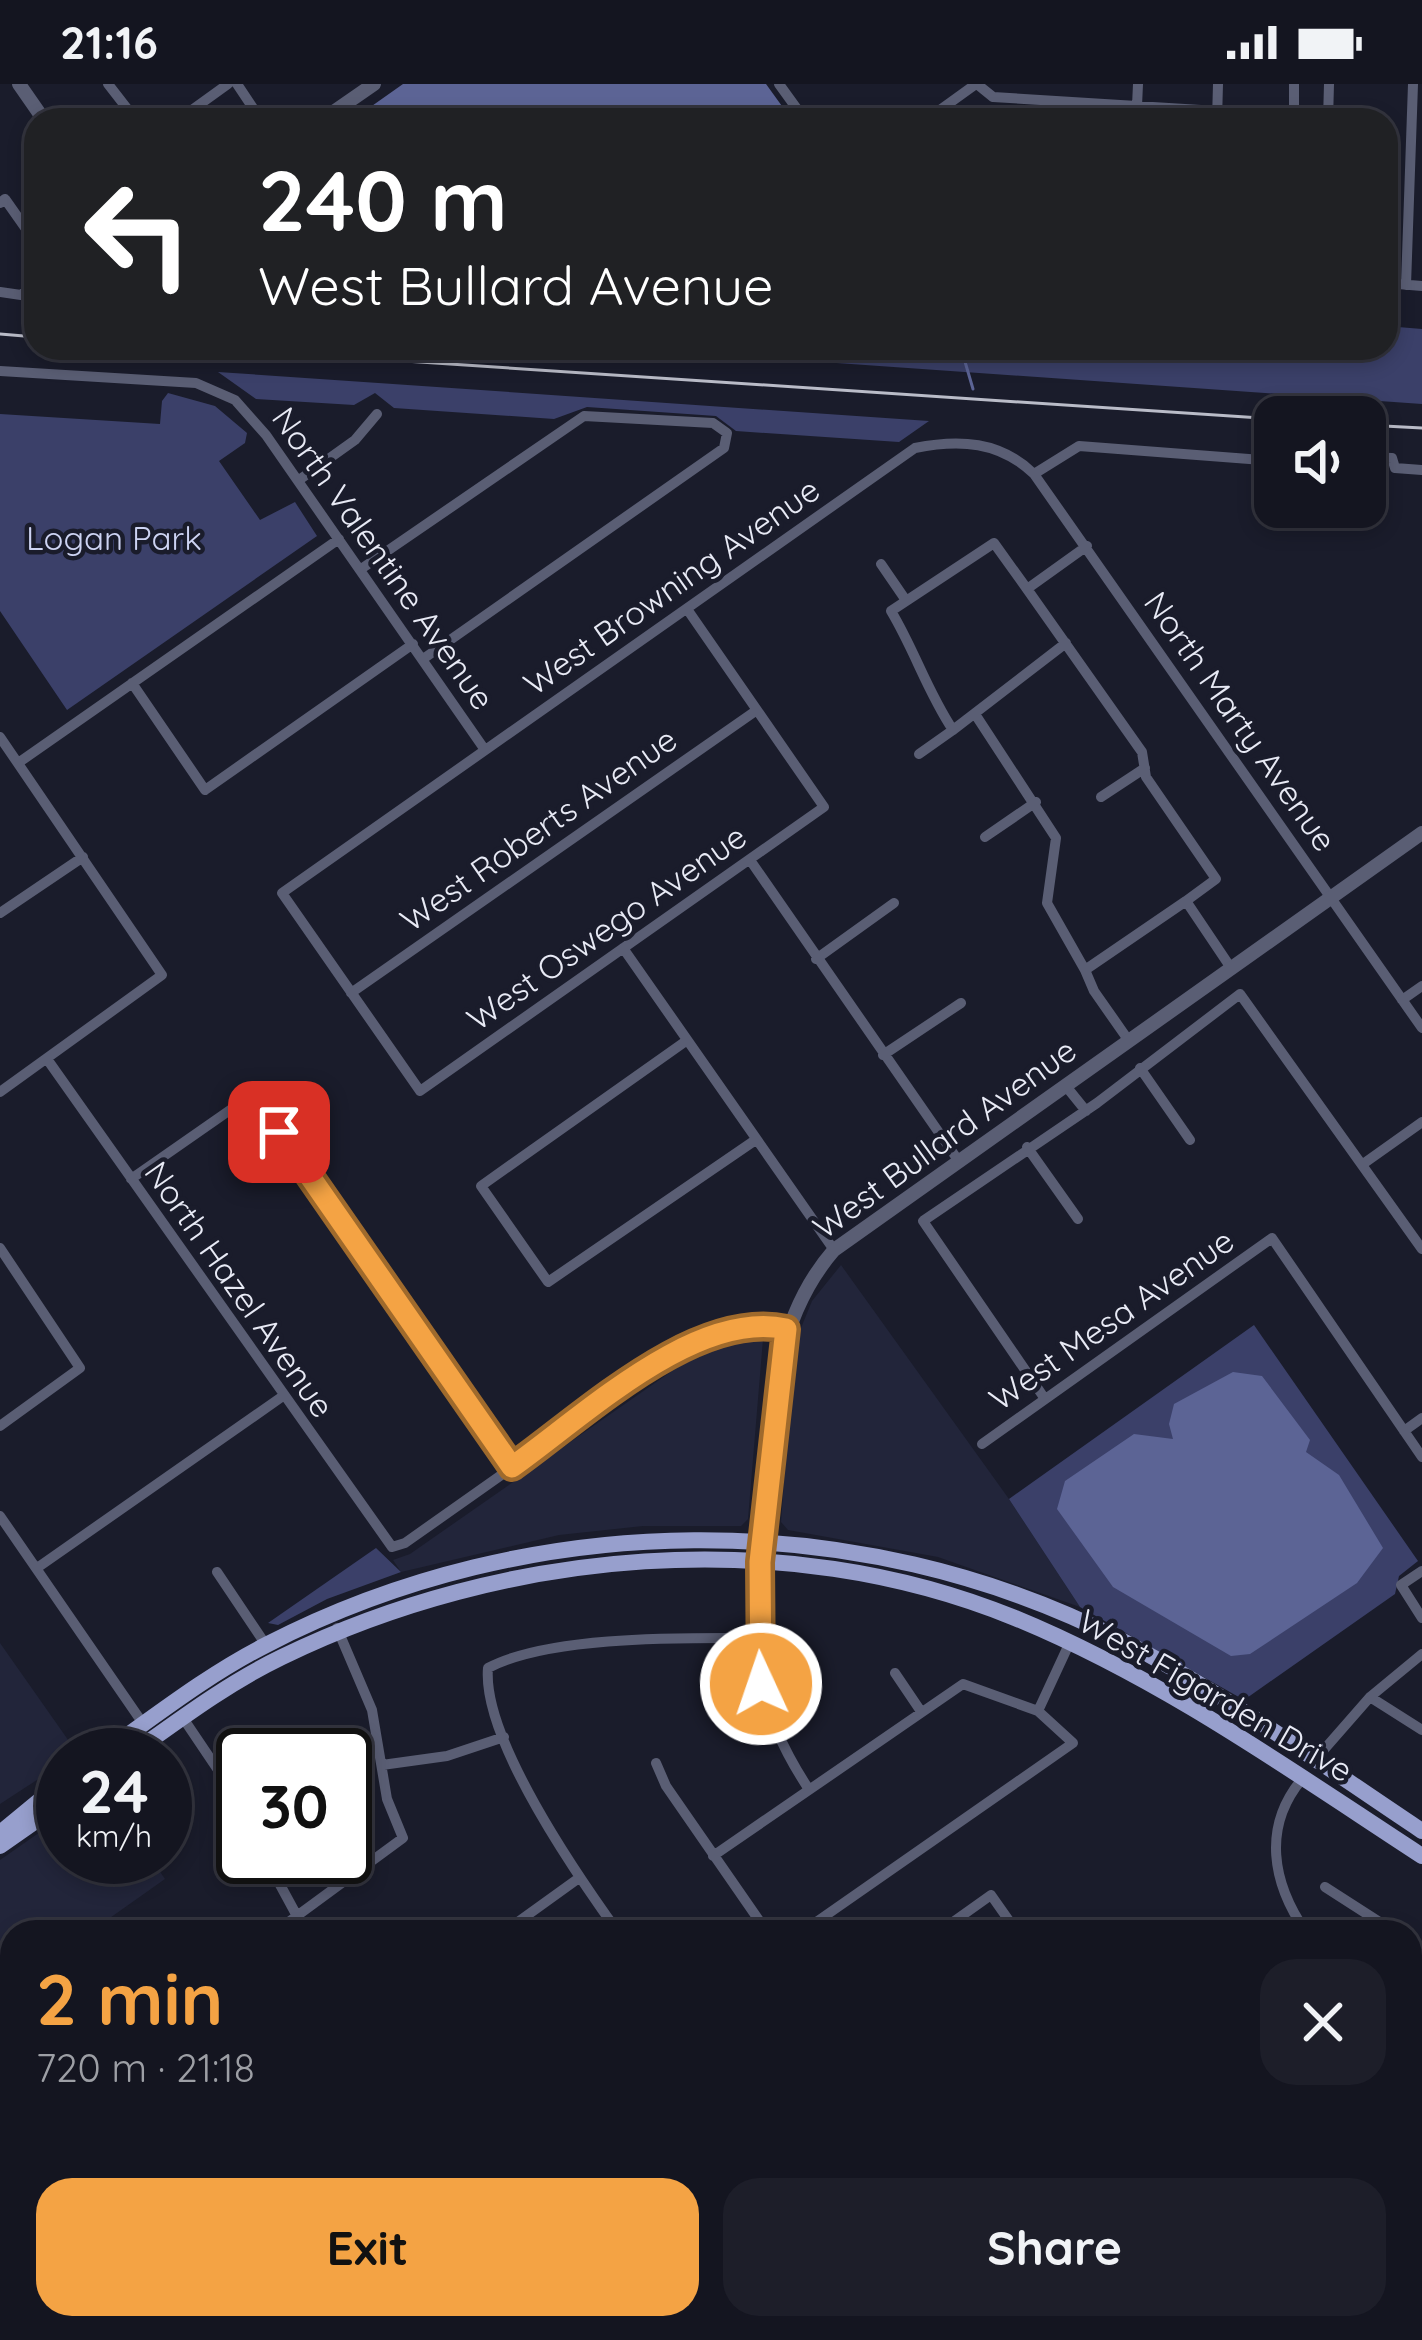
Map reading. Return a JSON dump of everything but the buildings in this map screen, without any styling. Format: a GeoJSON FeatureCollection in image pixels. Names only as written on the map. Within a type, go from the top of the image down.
{"type":"FeatureCollection","features":[{"type":"Feature","properties":{"kind":"main road","name":"West Figarden Drive"},"geometry":{"type":"LineString","coordinates":[[335,1623],[457,1570],[538,1552],[669,1539],[762,1540],[922,1566],[1075,1618],[1182,1674],[1422,1831]]}},
{"type":"Feature","properties":{"kind":"main road","name":"West Figarden Drive"},"geometry":{"type":"LineString","coordinates":[[335,1623],[543,1574],[648,1561],[760,1562],[899,1582],[1012,1616],[1120,1666],[1267,1753],[1422,1856]]}},
{"type":"Feature","properties":{"kind":"main road"},"geometry":{"type":"LineString","coordinates":[[140,1728],[266,1645],[335,1623]]}},
{"type":"Feature","properties":{"kind":"main road"},"geometry":{"type":"LineString","coordinates":[[169,1728],[335,1623]]}},
{"type":"Feature","properties":{"kind":"main road"},"geometry":{"type":"LineString","coordinates":[[238,1682],[266,1645]]}},
{"type":"Feature","properties":{"kind":"main road"},"geometry":{"type":"LineString","coordinates":[[1267,1753],[1301,1764],[1314,1761]]}},
{"type":"Feature","properties":{"kind":"main road"},"geometry":{"type":"LineString","coordinates":[[1302,1779],[1320,1778],[1335,1785],[1346,1780]]}},
{"type":"Feature","properties":{"kind":"main road"},"geometry":{"type":"LineString","coordinates":[[2,1830],[36,1802]]}},
{"type":"Feature","properties":{"kind":"main road"},"geometry":{"type":"LineString","coordinates":[[2,1830],[36,1814]]}},
{"type":"Feature","properties":{"kind":"street"},"geometry":{"type":"LineString","coordinates":[[108,84],[127,108]]}},
{"type":"Feature","properties":{"kind":"street"},"geometry":{"type":"LineString","coordinates":[[339,108],[374,84]]}},
{"type":"Feature","properties":{"kind":"street"},"geometry":{"type":"LineString","coordinates":[[943,108],[976,84],[993,97],[1153,108]]}},
{"type":"Feature","properties":{"kind":"street"},"geometry":{"type":"LineString","coordinates":[[1137,106],[1138,84]]}},
{"type":"Feature","properties":{"kind":"street"},"geometry":{"type":"LineString","coordinates":[[1406,285],[1415,207],[1413,84]]}},
{"type":"Feature","properties":{"kind":"street"},"geometry":{"type":"LineString","coordinates":[[198,108],[237,85]]}},
{"type":"Feature","properties":{"kind":"street"},"geometry":{"type":"LineString","coordinates":[[2,197],[24,226]]}},
{"type":"Feature","properties":{"kind":"street"},"geometry":{"type":"LineString","coordinates":[[1398,285],[1422,286]]}},
{"type":"Feature","properties":{"kind":"street","name":"North Valentine Avenue"},"geometry":{"type":"LineString","coordinates":[[0,371],[196,382],[235,400],[361,569],[485,750]]}},
{"type":"Feature","properties":{"kind":"street"},"geometry":{"type":"LineString","coordinates":[[298,481],[355,440],[377,414]]}},
{"type":"Feature","properties":{"kind":"street"},"geometry":{"type":"LineString","coordinates":[[361,569],[584,416],[713,423],[728,433],[724,448],[423,659]]}},
{"type":"Feature","properties":{"kind":"street","name":"West Browning Avenue"},"geometry":{"type":"LineString","coordinates":[[351,993],[281,893],[915,448],[942,442],[985,446],[1034,474]]}},
{"type":"Feature","properties":{"kind":"street"},"geometry":{"type":"LineString","coordinates":[[1034,474],[1079,446],[1254,459]]}},
{"type":"Feature","properties":{"kind":"street"},"geometry":{"type":"LineString","coordinates":[[1386,458],[1392,458],[1395,468],[1422,470]]}},
{"type":"Feature","properties":{"kind":"street","name":"North Marty Avenue"},"geometry":{"type":"LineString","coordinates":[[1034,474],[1422,1028]]}},
{"type":"Feature","properties":{"kind":"street"},"geometry":{"type":"LineString","coordinates":[[18,763],[339,539]]}},
{"type":"Feature","properties":{"kind":"street"},"geometry":{"type":"LineString","coordinates":[[953,730],[923,685],[917,654],[891,611],[994,543],[1142,752],[1145,768],[1216,878],[1085,970]]}},
{"type":"Feature","properties":{"kind":"street"},"geometry":{"type":"LineString","coordinates":[[1027,589],[1087,546]]}},
{"type":"Feature","properties":{"kind":"street"},"geometry":{"type":"LineString","coordinates":[[881,564],[905,599]]}},
{"type":"Feature","properties":{"kind":"street"},"geometry":{"type":"LineString","coordinates":[[686,609],[757,710]]}},
{"type":"Feature","properties":{"kind":"street"},"geometry":{"type":"LineString","coordinates":[[919,754],[1066,643]]}},
{"type":"Feature","properties":{"kind":"street"},"geometry":{"type":"LineString","coordinates":[[132,683],[205,790],[413,644]]}},
{"type":"Feature","properties":{"kind":"street","name":"West Oswego Avenue"},"geometry":{"type":"LineString","coordinates":[[351,993],[420,1091],[824,807],[757,710]]}},
{"type":"Feature","properties":{"kind":"street","name":"West Roberts Avenue"},"geometry":{"type":"LineString","coordinates":[[351,993],[757,710]]}},
{"type":"Feature","properties":{"kind":"street"},"geometry":{"type":"LineString","coordinates":[[975,714],[1056,838],[1047,903],[1129,1041]]}},
{"type":"Feature","properties":{"kind":"street"},"geometry":{"type":"LineString","coordinates":[[0,737],[162,975],[0,1092]]}},
{"type":"Feature","properties":{"kind":"street"},"geometry":{"type":"LineString","coordinates":[[1101,797],[1145,768]]}},
{"type":"Feature","properties":{"kind":"street"},"geometry":{"type":"LineString","coordinates":[[985,837],[1036,802]]}},
{"type":"Feature","properties":{"kind":"street","name":"West Bullard Avenue"},"geometry":{"type":"LineString","coordinates":[[760,1562],[786,1329],[812,1275],[834,1250],[1422,833]]}},
{"type":"Feature","properties":{"kind":"street"},"geometry":{"type":"LineString","coordinates":[[0,913],[83,856]]}},
{"type":"Feature","properties":{"kind":"street"},"geometry":{"type":"LineString","coordinates":[[750,860],[958,1160]]}},
{"type":"Feature","properties":{"kind":"street"},"geometry":{"type":"LineString","coordinates":[[1186,901],[1231,968]]}},
{"type":"Feature","properties":{"kind":"street"},"geometry":{"type":"LineString","coordinates":[[816,958],[894,904]]}},
{"type":"Feature","properties":{"kind":"street"},"geometry":{"type":"LineString","coordinates":[[623,948],[834,1250]]}},
{"type":"Feature","properties":{"kind":"street"},"geometry":{"type":"LineString","coordinates":[[1402,1000],[1422,986]]}},
{"type":"Feature","properties":{"kind":"street","name":"West Bullard Avenue"},"geometry":{"type":"LineString","coordinates":[[1045,1399],[923,1221],[1086,1111],[1240,994],[1363,1164]]}},
{"type":"Feature","properties":{"kind":"street"},"geometry":{"type":"LineString","coordinates":[[884,1054],[961,1003]]}},
{"type":"Feature","properties":{"kind":"street"},"geometry":{"type":"LineString","coordinates":[[686,1041],[481,1186],[548,1282],[754,1141]]}},
{"type":"Feature","properties":{"kind":"street","name":"North Hazel Avenue"},"geometry":{"type":"LineString","coordinates":[[47,1059],[392,1547],[512,1467]]}},
{"type":"Feature","properties":{"kind":"street"},"geometry":{"type":"LineString","coordinates":[[1140,1068],[1190,1140]]}},
{"type":"Feature","properties":{"kind":"street"},"geometry":{"type":"LineString","coordinates":[[1065,1085],[1086,1111]]}},
{"type":"Feature","properties":{"kind":"street"},"geometry":{"type":"LineString","coordinates":[[131,1179],[253,1094],[512,1467],[707,1334],[751,1324],[786,1329]]}},
{"type":"Feature","properties":{"kind":"street"},"geometry":{"type":"LineString","coordinates":[[1422,1122],[1363,1164],[1422,1250]]}},
{"type":"Feature","properties":{"kind":"street"},"geometry":{"type":"LineString","coordinates":[[1028,1147],[1078,1219]]}},
{"type":"Feature","properties":{"kind":"street","name":"West Mesa Avenue"},"geometry":{"type":"LineString","coordinates":[[982,1444],[1272,1238],[1404,1431]]}},
{"type":"Feature","properties":{"kind":"street"},"geometry":{"type":"LineString","coordinates":[[0,1426],[80,1368],[2,1254]]}},
{"type":"Feature","properties":{"kind":"street"},"geometry":{"type":"LineString","coordinates":[[37,1568],[283,1396]]}},
{"type":"Feature","properties":{"kind":"street"},"geometry":{"type":"LineString","coordinates":[[1422,1418],[1404,1431],[1422,1457]]}},
{"type":"Feature","properties":{"kind":"street"},"geometry":{"type":"LineString","coordinates":[[0,1516],[144,1725]]}},
{"type":"Feature","properties":{"kind":"street"},"geometry":{"type":"LineString","coordinates":[[760,1562],[757,1638],[767,1715],[808,1788]]}},
{"type":"Feature","properties":{"kind":"street"},"geometry":{"type":"LineString","coordinates":[[1422,1570],[1402,1585],[1422,1618]]}},
{"type":"Feature","properties":{"kind":"street"},"geometry":{"type":"LineString","coordinates":[[217,1572],[266,1645]]}},
{"type":"Feature","properties":{"kind":"street"},"geometry":{"type":"LineString","coordinates":[[292,1920],[403,1838],[387,1799],[372,1709],[335,1623]]}},
{"type":"Feature","properties":{"kind":"street"},"geometry":{"type":"LineString","coordinates":[[609,1920],[536,1806],[504,1737],[488,1668],[557,1650],[626,1642],[757,1638]]}},
{"type":"Feature","properties":{"kind":"street"},"geometry":{"type":"LineString","coordinates":[[1038,1711],[1070,1642]]}},
{"type":"Feature","properties":{"kind":"street"},"geometry":{"type":"LineString","coordinates":[[1314,1761],[1370,1696],[1422,1654]]}},
{"type":"Feature","properties":{"kind":"street"},"geometry":{"type":"LineString","coordinates":[[895,1673],[920,1710]]}},
{"type":"Feature","properties":{"kind":"street"},"geometry":{"type":"LineString","coordinates":[[713,1856],[963,1684],[1038,1711],[1073,1743],[819,1920]]}},
{"type":"Feature","properties":{"kind":"street"},"geometry":{"type":"LineString","coordinates":[[1370,1696],[1422,1730]]}},
{"type":"Feature","properties":{"kind":"street"},"geometry":{"type":"LineString","coordinates":[[183,1718],[216,1767]]}},
{"type":"Feature","properties":{"kind":"street"},"geometry":{"type":"LineString","coordinates":[[382,1765],[448,1756],[504,1737]]}},
{"type":"Feature","properties":{"kind":"street"},"geometry":{"type":"LineString","coordinates":[[656,1762],[758,1920]]}},
{"type":"Feature","properties":{"kind":"street"},"geometry":{"type":"LineString","coordinates":[[1299,1920],[1279,1884],[1274,1846],[1279,1816],[1302,1779]]}},
{"type":"Feature","properties":{"kind":"street"},"geometry":{"type":"LineString","coordinates":[[521,1920],[579,1879]]}},
{"type":"Feature","properties":{"kind":"street"},"geometry":{"type":"LineString","coordinates":[[280,1884],[297,1916]]}},
{"type":"Feature","properties":{"kind":"street"},"geometry":{"type":"LineString","coordinates":[[1325,1887],[1376,1920]]}},
{"type":"Feature","properties":{"kind":"street"},"geometry":{"type":"LineString","coordinates":[[956,1920],[991,1895],[1009,1920]]}},
{"type":"Feature","properties":{"kind":"shaded area"},"geometry":{"type":"Polygon","coordinates":[[[403,84],[766,84],[783,108],[369,108],[403,84]]]}},
{"type":"Feature","properties":{"kind":"shaded area"},"geometry":{"type":"Polygon","coordinates":[[[841,1265],[1009,1499],[1080,1607],[938,1557],[788,1530],[781,1522],[794,1345],[812,1301],[841,1265]]]}},
{"type":"Feature","properties":{"kind":"shaded area"},"geometry":{"type":"Polygon","coordinates":[[[763,1339],[748,1519],[741,1526],[643,1526],[559,1535],[401,1572],[393,1560],[410,1554],[695,1355],[730,1340],[763,1339]]]}},
{"type":"Feature","properties":{"kind":"shaded area"},"geometry":{"type":"Polygon","coordinates":[[[1233,1372],[1262,1376],[1310,1440],[1306,1452],[1339,1475],[1383,1548],[1357,1583],[1250,1654],[1231,1656],[1113,1587],[1057,1509],[1065,1481],[1134,1434],[1173,1439],[1169,1424],[1174,1404],[1233,1372]]]}},
{"type":"Feature","properties":{"kind":"shaded area"},"geometry":{"type":"Polygon","coordinates":[[[0,1643],[60,1728],[36,1728],[36,1781],[0,1804],[0,1643]]]}},
{"type":"Feature","properties":{"kind":"shaded area"},"geometry":{"type":"Polygon","coordinates":[[[36,1835],[36,1884],[158,1884],[107,1920],[0,1920],[0,1860],[36,1835]]]}},
{"type":"Feature","properties":{"kind":"green space"},"geometry":{"type":"Polygon","coordinates":[[[1398,327],[1422,329],[1422,404],[1386,401],[1386,396],[1308,396],[795,360],[1398,360],[1398,327]]]}},
{"type":"Feature","properties":{"kind":"green space"},"geometry":{"type":"Polygon","coordinates":[[[218,372],[929,421],[899,442],[736,431],[716,416],[587,407],[554,419],[394,408],[375,393],[354,405],[256,399],[218,372]]]}},
{"type":"Feature","properties":{"kind":"green space","name":"Logan Park"},"geometry":{"type":"Polygon","coordinates":[[[168,393],[215,406],[247,433],[245,443],[219,461],[260,520],[295,502],[317,536],[67,710],[0,611],[0,414],[160,424],[162,401],[168,393]]]}},
{"type":"Feature","properties":{"kind":"green space"},"geometry":{"type":"Polygon","coordinates":[[[1254,1325],[1418,1561],[1399,1576],[1395,1594],[1244,1700],[1080,1607],[1009,1499],[1254,1325]]]}},
{"type":"Feature","properties":{"kind":"green space"},"geometry":{"type":"Polygon","coordinates":[[[376,1548],[401,1572],[327,1599],[278,1625],[268,1623],[376,1548]]]}},
{"type":"Feature","properties":{"kind":"waterway"},"geometry":{"type":"LineString","coordinates":[[965,360],[973,389]]}},
{"type":"Feature","properties":{"kind":"railway"},"geometry":{"type":"LineString","coordinates":[[0,334],[24,336]]}},
{"type":"Feature","properties":{"kind":"railway"},"geometry":{"type":"LineString","coordinates":[[389,360],[1254,418]]}},
{"type":"Feature","properties":{"kind":"railway"},"geometry":{"type":"LineString","coordinates":[[1386,426],[1422,428]]}},
{"type":"Feature","properties":{"kind":"route"},"geometry":{"type":"LineString","coordinates":[[279,1132],[512,1467],[707,1334],[751,1324],[786,1329],[779,1354],[760,1562],[757,1638],[761,1684]]}}]}
